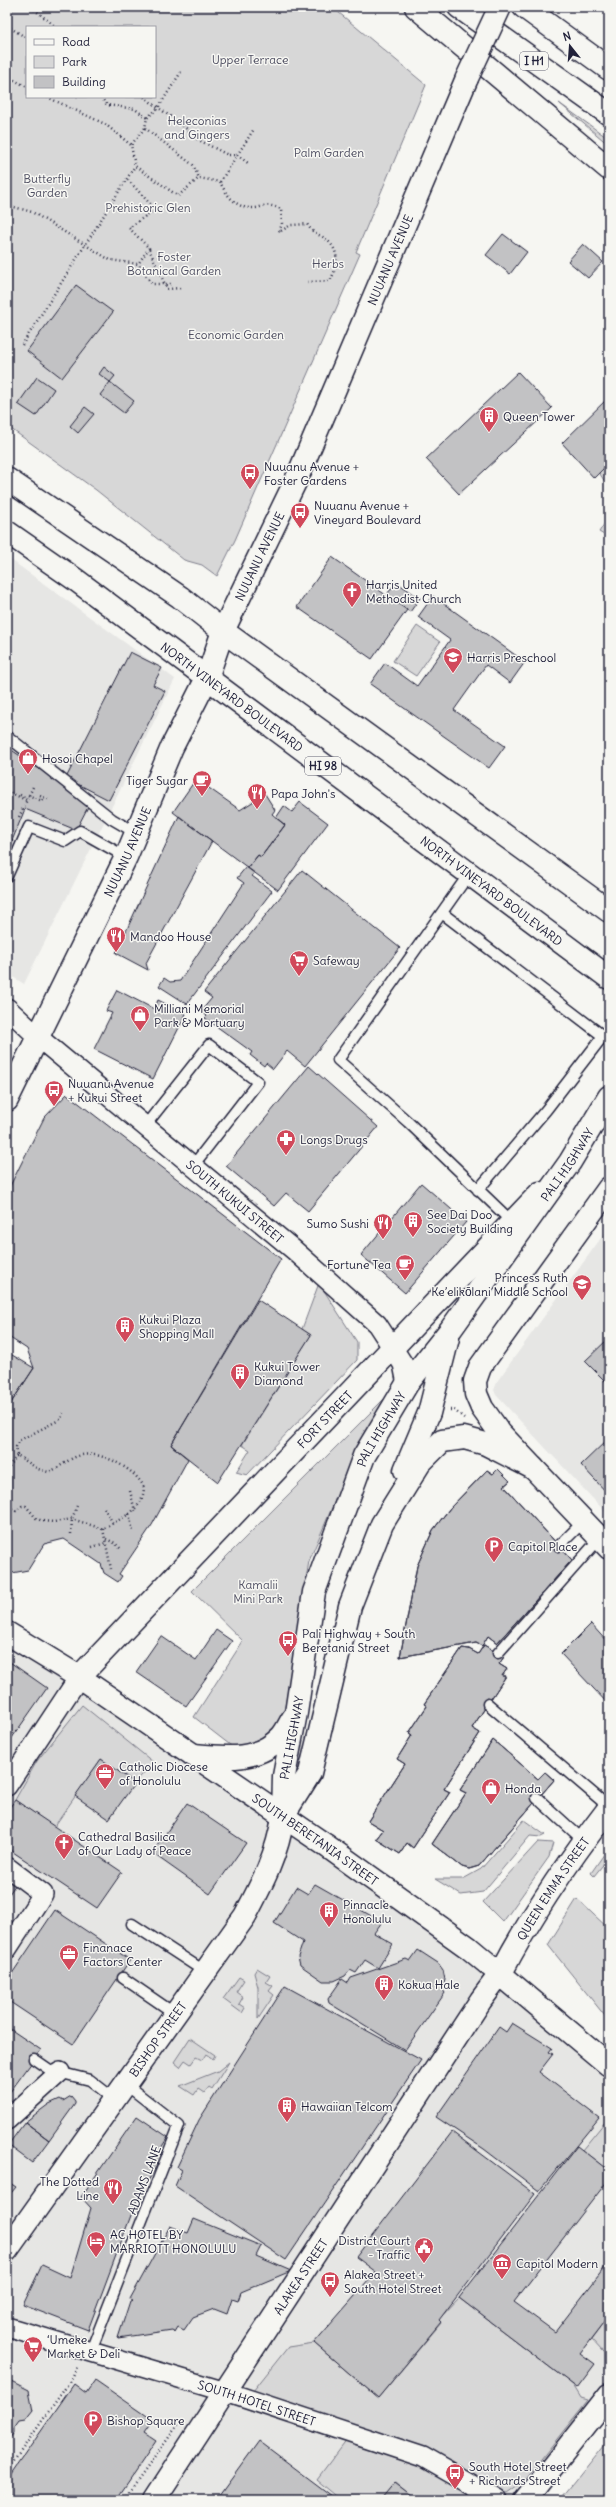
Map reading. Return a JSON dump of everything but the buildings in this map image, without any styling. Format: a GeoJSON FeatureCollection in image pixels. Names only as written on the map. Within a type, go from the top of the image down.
{"type":"FeatureCollection","features":[{"type":"Feature","properties":{"kind":"main road"},"geometry":{"type":"LineString","coordinates":[[416,7],[609,169]]}},
{"type":"Feature","properties":{"kind":"main road","name":"I H1"},"geometry":{"type":"LineString","coordinates":[[459,7],[609,114]]}},
{"type":"Feature","properties":{"kind":"main road","name":"NUUANU AVENUE"},"geometry":{"type":"LineString","coordinates":[[7,1100],[39,1038],[126,857],[172,747],[207,678],[223,631],[297,478],[452,110],[500,7]]}},
{"type":"Feature","properties":{"kind":"main road"},"geometry":{"type":"LineString","coordinates":[[524,7],[609,70]]}},
{"type":"Feature","properties":{"kind":"main road"},"geometry":{"type":"LineString","coordinates":[[7,479],[180,597],[223,631],[609,911]]}},
{"type":"Feature","properties":{"kind":"main road","name":"NORTH VINEYARD BOULEVARD"},"geometry":{"type":"LineString","coordinates":[[7,532],[34,549],[609,978]]}},
{"type":"Feature","properties":{"kind":"main road","name":"PALI HIGHWAY"},"geometry":{"type":"LineString","coordinates":[[283,1817],[284,1776],[296,1713],[314,1592],[364,1456],[407,1384],[451,1329],[570,1162],[609,1097]]}},
{"type":"Feature","properties":{"kind":"main road","name":"FORT STREET"},"geometry":{"type":"LineString","coordinates":[[79,1677],[570,1162]]}},
{"type":"Feature","properties":{"kind":"main road"},"geometry":{"type":"LineString","coordinates":[[604,1543],[500,1433],[482,1408],[475,1387],[477,1374],[609,1188]]}},
{"type":"Feature","properties":{"kind":"main road"},"geometry":{"type":"LineString","coordinates":[[283,1817],[310,1773],[350,1606],[382,1524],[429,1413],[451,1329]]}},
{"type":"Feature","properties":{"kind":"main road"},"geometry":{"type":"LineString","coordinates":[[382,1524],[423,1459],[442,1441],[464,1438],[480,1442],[533,1468]]}},
{"type":"Feature","properties":{"kind":"main road","name":"SOUTH BERETANIA STREET"},"geometry":{"type":"LineString","coordinates":[[7,1633],[79,1677],[330,1848],[501,1973],[609,2064]]}},
{"type":"Feature","properties":{"kind":"main road"},"geometry":{"type":"LineString","coordinates":[[192,1755],[236,1759],[258,1752],[281,1737],[296,1713]]}},
{"type":"Feature","properties":{"kind":"main road","name":"QUEEN EMMA STREET"},"geometry":{"type":"LineString","coordinates":[[501,1973],[518,1941],[584,1841],[609,1808]]}},
{"type":"Feature","properties":{"kind":"main road","name":"BISHOP STREET"},"geometry":{"type":"LineString","coordinates":[[7,2250],[119,2090],[245,1916],[260,1888],[279,1842],[283,1817]]}},
{"type":"Feature","properties":{"kind":"main road","name":"ALAKEA STREET"},"geometry":{"type":"LineString","coordinates":[[154,2500],[481,2000],[501,1973]]}},
{"type":"Feature","properties":{"kind":"main road"},"geometry":{"type":"LineString","coordinates":[[526,2500],[609,2395]]}},
{"type":"Feature","properties":{"kind":"street","name":"SOUTH KUKUI STREET"},"geometry":{"type":"LineString","coordinates":[[7,1008],[39,1038],[192,1167],[294,1250],[377,1324],[393,1346],[403,1364],[407,1384]]}},
{"type":"Feature","properties":{"kind":"street"},"geometry":{"type":"LineString","coordinates":[[7,1786],[79,1677]]}},
{"type":"Feature","properties":{"kind":"street"},"geometry":{"type":"LineString","coordinates":[[7,1867],[43,1894],[7,1949]]}},
{"type":"Feature","properties":{"kind":"street"},"geometry":{"type":"LineString","coordinates":[[7,2120],[60,2072]]}},
{"type":"Feature","properties":{"kind":"street","name":"SOUTH HOTEL STREET"},"geometry":{"type":"LineString","coordinates":[[7,2327],[87,2352],[226,2392],[423,2457],[498,2500]]}},
{"type":"Feature","properties":{"kind":"lane"},"geometry":{"type":"LineString","coordinates":[[7,736],[112,819],[136,833]]}},
{"type":"Feature","properties":{"kind":"lane"},"geometry":{"type":"LineString","coordinates":[[7,876],[29,827],[65,841],[80,831],[126,857]]}},
{"type":"Feature","properties":{"kind":"lane"},"geometry":{"type":"LineString","coordinates":[[469,874],[338,1060],[408,1122],[512,1222]]}},
{"type":"Feature","properties":{"kind":"lane"},"geometry":{"type":"LineString","coordinates":[[442,913],[602,1036],[541,1116],[478,1190]]}},
{"type":"Feature","properties":{"kind":"lane"},"geometry":{"type":"LineString","coordinates":[[145,1126],[210,1044],[258,1082],[192,1167]]}},
{"type":"Feature","properties":{"kind":"lane"},"geometry":{"type":"LineString","coordinates":[[559,1546],[584,1521]]}},
{"type":"Feature","properties":{"kind":"lane"},"geometry":{"type":"LineString","coordinates":[[498,1653],[604,1543]]}},
{"type":"Feature","properties":{"kind":"lane"},"geometry":{"type":"LineString","coordinates":[[488,1704],[609,1808]]}},
{"type":"Feature","properties":{"kind":"lane"},"geometry":{"type":"LineString","coordinates":[[537,1798],[584,1841]]}},
{"type":"Feature","properties":{"kind":"lane"},"geometry":{"type":"LineString","coordinates":[[132,1924],[204,1971]]}},
{"type":"Feature","properties":{"kind":"lane"},"geometry":{"type":"LineString","coordinates":[[124,1978],[174,2013]]}},
{"type":"Feature","properties":{"kind":"lane"},"geometry":{"type":"LineString","coordinates":[[34,2060],[50,2070],[90,2080],[119,2090]]}},
{"type":"Feature","properties":{"kind":"lane","name":"ADAMS LANE"},"geometry":{"type":"LineString","coordinates":[[87,2352],[179,2126],[119,2090]]}},
{"type":"Feature","properties":{"kind":"path"},"geometry":{"type":"LineString","coordinates":[[31,7],[55,26]]}},
{"type":"Feature","properties":{"kind":"path"},"geometry":{"type":"LineString","coordinates":[[7,26],[26,37]]}},
{"type":"Feature","properties":{"kind":"path"},"geometry":{"type":"LineString","coordinates":[[131,145],[145,128],[147,118],[158,108],[181,72]]}},
{"type":"Feature","properties":{"kind":"path"},"geometry":{"type":"LineString","coordinates":[[7,76],[26,86]]}},
{"type":"Feature","properties":{"kind":"path"},"geometry":{"type":"LineString","coordinates":[[22,345],[135,166],[131,145],[105,124],[49,98]]}},
{"type":"Feature","properties":{"kind":"path"},"geometry":{"type":"LineString","coordinates":[[102,98],[107,105],[134,110],[147,118]]}},
{"type":"Feature","properties":{"kind":"path"},"geometry":{"type":"LineString","coordinates":[[145,98],[187,129],[193,137],[228,155],[237,155],[248,163]]}},
{"type":"Feature","properties":{"kind":"path"},"geometry":{"type":"LineString","coordinates":[[145,128],[193,165],[199,178]]}},
{"type":"Feature","properties":{"kind":"path"},"geometry":{"type":"LineString","coordinates":[[220,182],[254,129]]}},
{"type":"Feature","properties":{"kind":"path"},"geometry":{"type":"LineString","coordinates":[[135,166],[178,196],[199,178]]}},
{"type":"Feature","properties":{"kind":"path"},"geometry":{"type":"LineString","coordinates":[[199,178],[220,182]]}},
{"type":"Feature","properties":{"kind":"path"},"geometry":{"type":"LineString","coordinates":[[127,180],[155,209],[129,228],[149,248],[167,289],[181,288]]}},
{"type":"Feature","properties":{"kind":"path"},"geometry":{"type":"LineString","coordinates":[[220,182],[228,198],[250,208],[268,204],[281,209],[282,224],[279,232],[291,225],[307,224],[313,234],[328,240],[336,252],[337,268],[330,281],[307,282]]}},
{"type":"Feature","properties":{"kind":"path"},"geometry":{"type":"LineString","coordinates":[[7,205],[32,212],[110,260],[138,264],[152,284],[172,284]]}},
{"type":"Feature","properties":{"kind":"path"},"geometry":{"type":"LineString","coordinates":[[138,264],[149,248]]}},
{"type":"Feature","properties":{"kind":"path"},"geometry":{"type":"LineString","coordinates":[[26,800],[33,787]]}},
{"type":"Feature","properties":{"kind":"path"},"geometry":{"type":"LineString","coordinates":[[7,791],[26,800]]}},
{"type":"Feature","properties":{"kind":"path"},"geometry":{"type":"LineString","coordinates":[[21,795],[26,800]]}},
{"type":"Feature","properties":{"kind":"path"},"geometry":{"type":"LineString","coordinates":[[28,795],[42,801],[44,797]]}},
{"type":"Feature","properties":{"kind":"path"},"geometry":{"type":"LineString","coordinates":[[40,796],[48,799]]}},
{"type":"Feature","properties":{"kind":"path"},"geometry":{"type":"LineString","coordinates":[[444,1414],[454,1410],[468,1421]]}},
{"type":"Feature","properties":{"kind":"path"},"geometry":{"type":"LineString","coordinates":[[7,1470],[17,1456],[16,1447],[20,1440],[60,1419],[63,1413]]}},
{"type":"Feature","properties":{"kind":"path"},"geometry":{"type":"LineString","coordinates":[[17,1456],[38,1469],[48,1472],[82,1455],[90,1455],[119,1463],[134,1473],[144,1487],[140,1505],[135,1511],[103,1529]]}},
{"type":"Feature","properties":{"kind":"path"},"geometry":{"type":"LineString","coordinates":[[130,1491],[135,1511]]}},
{"type":"Feature","properties":{"kind":"path"},"geometry":{"type":"LineString","coordinates":[[7,1506],[16,1511],[19,1508],[26,1506],[36,1518],[47,1522],[72,1518],[103,1529]]}},
{"type":"Feature","properties":{"kind":"path"},"geometry":{"type":"LineString","coordinates":[[71,1534],[72,1518],[77,1506]]}},
{"type":"Feature","properties":{"kind":"path"},"geometry":{"type":"LineString","coordinates":[[104,1508],[113,1523]]}},
{"type":"Feature","properties":{"kind":"path"},"geometry":{"type":"LineString","coordinates":[[129,1514],[133,1531]]}},
{"type":"Feature","properties":{"kind":"path"},"geometry":{"type":"LineString","coordinates":[[103,1529],[111,1569]]}},
{"type":"Feature","properties":{"kind":"path"},"geometry":{"type":"LineString","coordinates":[[105,1539],[115,1543],[121,1549]]}},
{"type":"Feature","properties":{"kind":"path"},"geometry":{"type":"LineString","coordinates":[[92,1547],[106,1544]]}},
{"type":"Feature","properties":{"kind":"path"},"geometry":{"type":"LineString","coordinates":[[7,2471],[73,2377],[87,2352]]}},
{"type":"Feature","properties":{"kind":"shaded area"},"geometry":{"type":"Polygon","coordinates":[[[7,557],[175,679],[24,984],[7,973],[7,557]]]}},
{"type":"Feature","properties":{"kind":"shaded area","name":"Princess Ruth Ke’elikōlani Middle School"},"geometry":{"type":"Polygon","coordinates":[[[609,1227],[609,1516],[496,1395],[494,1390],[498,1380],[609,1227]]]}},
{"type":"Feature","properties":{"kind":"shaded area"},"geometry":{"type":"Polygon","coordinates":[[[7,1633],[283,1817],[609,2066],[609,2395],[526,2500],[7,2500],[7,1633]]]}},
{"type":"Feature","properties":{"kind":"green space","name":"Foster Botanical Garden"},"geometry":{"type":"Polygon","coordinates":[[[7,7],[332,7],[426,85],[356,252],[360,254],[235,540],[217,576],[202,565],[184,560],[96,490],[7,426],[7,7]]]}},
{"type":"Feature","properties":{"kind":"green space"},"geometry":{"type":"Polygon","coordinates":[[[559,103],[609,139],[609,145],[559,103]]]}},
{"type":"Feature","properties":{"kind":"green space"},"geometry":{"type":"Polygon","coordinates":[[[609,461],[609,488],[598,471],[609,461]]]}},
{"type":"Feature","properties":{"kind":"green space"},"geometry":{"type":"Polygon","coordinates":[[[609,517],[609,538],[599,532],[609,517]]]}},
{"type":"Feature","properties":{"kind":"green space"},"geometry":{"type":"Polygon","coordinates":[[[417,626],[440,642],[416,676],[393,661],[417,626]]]}},
{"type":"Feature","properties":{"kind":"green space"},"geometry":{"type":"Polygon","coordinates":[[[319,1283],[357,1342],[357,1360],[247,1475],[236,1472],[250,1450],[242,1445],[311,1335],[302,1329],[319,1283]]]}},
{"type":"Feature","properties":{"kind":"green space","name":"Kamalii Mini Park"},"geometry":{"type":"Polygon","coordinates":[[[392,1391],[393,1392],[365,1431],[309,1561],[281,1732],[238,1751],[194,1717],[243,1641],[192,1591],[392,1391]]]}},
{"type":"Feature","properties":{"kind":"green space"},"geometry":{"type":"Polygon","coordinates":[[[82,1705],[153,1762],[135,1783],[101,1759],[54,1827],[15,1800],[37,1761],[82,1705]]]}},
{"type":"Feature","properties":{"kind":"green space"},"geometry":{"type":"Polygon","coordinates":[[[524,1820],[545,1835],[541,1837],[530,1836],[483,1892],[461,1895],[435,1879],[463,1879],[481,1869],[524,1820]]]}},
{"type":"Feature","properties":{"kind":"green space"},"geometry":{"type":"Polygon","coordinates":[[[538,1842],[553,1843],[549,1857],[503,1922],[483,1902],[538,1842]]]}},
{"type":"Feature","properties":{"kind":"green space"},"geometry":{"type":"Polygon","coordinates":[[[609,1847],[609,1863],[606,1861],[594,1876],[591,1873],[609,1847]]]}},
{"type":"Feature","properties":{"kind":"green space"},"geometry":{"type":"Polygon","coordinates":[[[577,1899],[609,1929],[609,2021],[548,1945],[577,1899]]]}},
{"type":"Feature","properties":{"kind":"green space"},"geometry":{"type":"Polygon","coordinates":[[[257,1968],[270,1976],[266,1982],[273,1986],[269,1991],[274,1995],[258,2019],[258,1987],[254,1973],[257,1968]]]}},
{"type":"Feature","properties":{"kind":"green space"},"geometry":{"type":"Polygon","coordinates":[[[239,1977],[244,1980],[236,1992],[243,1997],[239,2004],[245,2008],[242,2013],[223,1999],[239,1977]]]}},
{"type":"Feature","properties":{"kind":"green space"},"geometry":{"type":"Polygon","coordinates":[[[190,2038],[215,2055],[213,2059],[206,2054],[202,2060],[196,2057],[191,2064],[185,2060],[180,2067],[174,2062],[190,2038]]]}},
{"type":"Feature","properties":{"kind":"green space"},"geometry":{"type":"Polygon","coordinates":[[[229,2062],[212,2089],[209,2087],[204,2093],[198,2089],[194,2095],[180,2086],[218,2071],[229,2062]]]}},
{"type":"Feature","properties":{"kind":"green space"},"geometry":{"type":"Polygon","coordinates":[[[609,2117],[609,2171],[582,2150],[609,2117]]]}},
{"type":"Feature","properties":{"kind":"green space"},"geometry":{"type":"Polygon","coordinates":[[[459,2298],[573,2385],[581,2398],[588,2400],[522,2483],[508,2493],[489,2489],[321,2414],[253,2391],[288,2347],[314,2343],[378,2398],[441,2323],[438,2320],[459,2298]]]}},
{"type":"Feature","properties":{"kind":"green space"},"geometry":{"type":"Polygon","coordinates":[[[609,2315],[609,2354],[603,2352],[591,2339],[609,2315]]]}},
{"type":"Feature","properties":{"kind":"green space"},"geometry":{"type":"Polygon","coordinates":[[[609,2439],[609,2500],[560,2500],[609,2439]]]}},
{"type":"Feature","properties":{"kind":"green space"},"geometry":{"type":"Polygon","coordinates":[[[347,2440],[399,2456],[434,2470],[450,2478],[477,2500],[416,2500],[396,2483],[382,2500],[341,2500],[317,2480],[347,2440]]]}},
{"type":"Feature","properties":{"kind":"place","name":"Queen Tower"},"geometry":{"type":"Point","coordinates":[489,433]}},
{"type":"Feature","properties":{"kind":"place","name":"Nuuanu Avenue + Foster Gardens"},"geometry":{"type":"Point","coordinates":[250,490]}},
{"type":"Feature","properties":{"kind":"place","name":"Nuuanu Avenue + Vineyard Boulevard"},"geometry":{"type":"Point","coordinates":[300,529]}},
{"type":"Feature","properties":{"kind":"place","name":"Harris United Methodist Church"},"geometry":{"type":"Point","coordinates":[352,608]}},
{"type":"Feature","properties":{"kind":"place","name":"Harris Preschool"},"geometry":{"type":"Point","coordinates":[453,674]}},
{"type":"Feature","properties":{"kind":"place","name":"Hosoi Chapel"},"geometry":{"type":"Point","coordinates":[28,775]}},
{"type":"Feature","properties":{"kind":"place","name":"Tiger Sugar"},"geometry":{"type":"Point","coordinates":[202,797]}},
{"type":"Feature","properties":{"kind":"place","name":"Papa John's"},"geometry":{"type":"Point","coordinates":[257,810]}},
{"type":"Feature","properties":{"kind":"place","name":"Mandoo House"},"geometry":{"type":"Point","coordinates":[116,953]}},
{"type":"Feature","properties":{"kind":"place","name":"Safeway"},"geometry":{"type":"Point","coordinates":[299,977]}},
{"type":"Feature","properties":{"kind":"place","name":"Milliani Memorial Park & Mortuary"},"geometry":{"type":"Point","coordinates":[140,1032]}},
{"type":"Feature","properties":{"kind":"place","name":"Nuuanu Avenue + Kukui Street"},"geometry":{"type":"Point","coordinates":[54,1107]}},
{"type":"Feature","properties":{"kind":"place","name":"Longs Drugs"},"geometry":{"type":"Point","coordinates":[286,1156]}},
{"type":"Feature","properties":{"kind":"place","name":"See Dai Doo Society Building"},"geometry":{"type":"Point","coordinates":[413,1238]}},
{"type":"Feature","properties":{"kind":"place","name":"Sumo Sushi"},"geometry":{"type":"Point","coordinates":[383,1240]}},
{"type":"Feature","properties":{"kind":"place","name":"Fortune Tea"},"geometry":{"type":"Point","coordinates":[405,1281]}},
{"type":"Feature","properties":{"kind":"place","name":"Princess Ruth Ke’elikōlani Middle School"},"geometry":{"type":"Point","coordinates":[582,1301]}},
{"type":"Feature","properties":{"kind":"place","name":"Kukui Plaza Shopping Mall"},"geometry":{"type":"Point","coordinates":[125,1343]}},
{"type":"Feature","properties":{"kind":"place","name":"Kukui Tower Diamond"},"geometry":{"type":"Point","coordinates":[240,1390]}},
{"type":"Feature","properties":{"kind":"place","name":"Capitol Place"},"geometry":{"type":"Point","coordinates":[494,1563]}},
{"type":"Feature","properties":{"kind":"place","name":"Pali Highway + South Beretania Street"},"geometry":{"type":"Point","coordinates":[288,1657]}},
{"type":"Feature","properties":{"kind":"place","name":"Catholic Diocese of Honolulu"},"geometry":{"type":"Point","coordinates":[105,1790]}},
{"type":"Feature","properties":{"kind":"place","name":"Honda"},"geometry":{"type":"Point","coordinates":[491,1805]}},
{"type":"Feature","properties":{"kind":"place","name":"Cathedral Basilica of Our Lady of Peace"},"geometry":{"type":"Point","coordinates":[64,1860]}},
{"type":"Feature","properties":{"kind":"place","name":"Pinnacle Honolulu"},"geometry":{"type":"Point","coordinates":[329,1928]}},
{"type":"Feature","properties":{"kind":"place","name":"Finanace Factors Center"},"geometry":{"type":"Point","coordinates":[69,1971]}},
{"type":"Feature","properties":{"kind":"place","name":"Kokua Hale"},"geometry":{"type":"Point","coordinates":[384,2001]}},
{"type":"Feature","properties":{"kind":"place","name":"Hawaiian Telcom"},"geometry":{"type":"Point","coordinates":[287,2123]}},
{"type":"Feature","properties":{"kind":"place","name":"The Dotted Line"},"geometry":{"type":"Point","coordinates":[113,2205]}},
{"type":"Feature","properties":{"kind":"place","name":"AC HOTEL BY MARRIOTT HONOLULU"},"geometry":{"type":"Point","coordinates":[96,2258]}},
{"type":"Feature","properties":{"kind":"place","name":"District Court - Traffic"},"geometry":{"type":"Point","coordinates":[424,2264]}},
{"type":"Feature","properties":{"kind":"place","name":"Capitol Modern"},"geometry":{"type":"Point","coordinates":[502,2280]}},
{"type":"Feature","properties":{"kind":"place","name":"Alakea Street + South Hotel Street"},"geometry":{"type":"Point","coordinates":[330,2298]}},
{"type":"Feature","properties":{"kind":"place","name":"‘Umeke Market & Deli"},"geometry":{"type":"Point","coordinates":[33,2363]}},
{"type":"Feature","properties":{"kind":"place","name":"Bishop Square"},"geometry":{"type":"Point","coordinates":[93,2437]}},
{"type":"Feature","properties":{"kind":"place","name":"South Hotel Street + Richards Street"},"geometry":{"type":"Point","coordinates":[455,2490]}},
{"type":"Feature","properties":{"kind":"park label","name":"Upper Terrace"},"geometry":{"type":"Point","coordinates":[250,59]}},
{"type":"Feature","properties":{"kind":"park label","name":"Heleconias and Gingers"},"geometry":{"type":"Point","coordinates":[197,127]}},
{"type":"Feature","properties":{"kind":"park label","name":"Palm Garden"},"geometry":{"type":"Point","coordinates":[329,152]}},
{"type":"Feature","properties":{"kind":"park label","name":"Butterfly Garden"},"geometry":{"type":"Point","coordinates":[47,185]}},
{"type":"Feature","properties":{"kind":"park label","name":"Prehistoric Glen"},"geometry":{"type":"Point","coordinates":[148,207]}},
{"type":"Feature","properties":{"kind":"park label","name":"Herbs"},"geometry":{"type":"Point","coordinates":[328,263]}},
{"type":"Feature","properties":{"kind":"park label","name":"Economic Garden"},"geometry":{"type":"Point","coordinates":[236,334]}}]}
